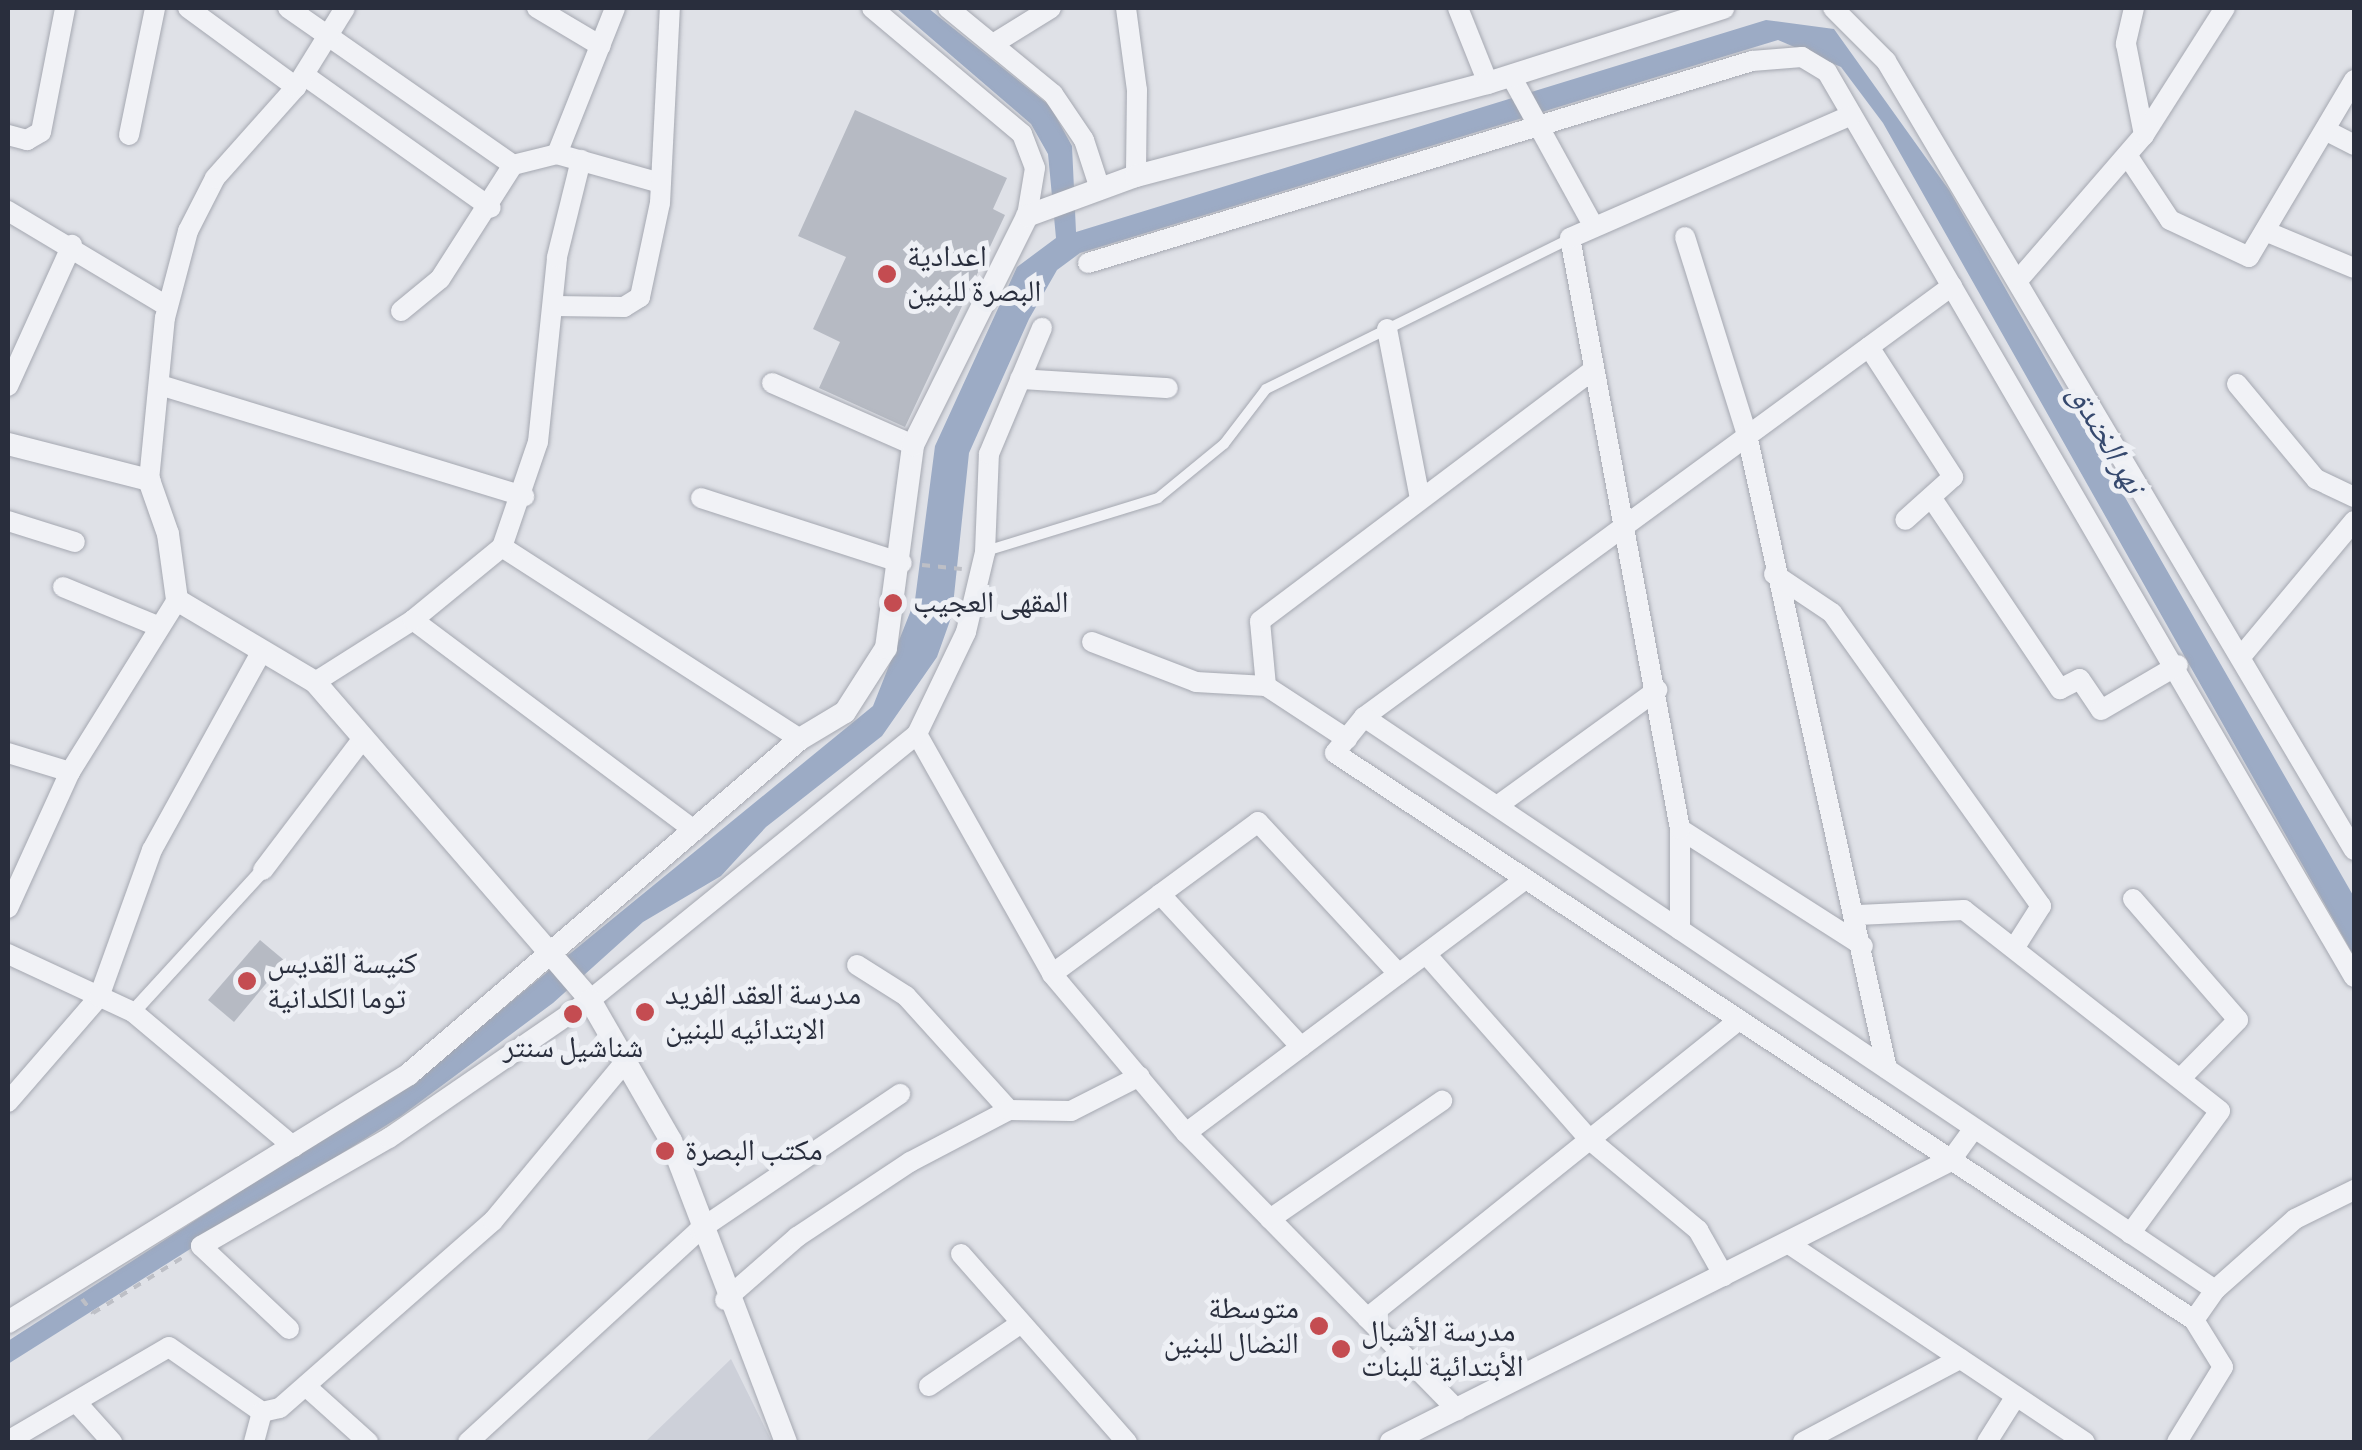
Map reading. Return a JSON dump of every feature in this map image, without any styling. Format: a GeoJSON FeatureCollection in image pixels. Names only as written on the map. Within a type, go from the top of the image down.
{"type":"FeatureCollection","features":[{"type":"Feature","properties":{"kind":"street"},"geometry":{"type":"LineString","coordinates":[[8,136],[27,140],[41,132],[65,8]]}},
{"type":"Feature","properties":{"kind":"street"},"geometry":{"type":"LineString","coordinates":[[130,135],[155,8]]}},
{"type":"Feature","properties":{"kind":"street"},"geometry":{"type":"LineString","coordinates":[[188,8],[491,208]]}},
{"type":"Feature","properties":{"kind":"street"},"geometry":{"type":"LineString","coordinates":[[288,8],[513,165],[557,154],[660,183]]}},
{"type":"Feature","properties":{"kind":"street"},"geometry":{"type":"LineString","coordinates":[[8,908],[70,772],[155,626],[176,600],[168,534],[149,480],[167,306],[188,231],[215,178],[300,81],[345,8]]}},
{"type":"Feature","properties":{"kind":"street"},"geometry":{"type":"LineString","coordinates":[[537,8],[601,46]]}},
{"type":"Feature","properties":{"kind":"street"},"geometry":{"type":"LineString","coordinates":[[557,154],[616,8]]}},
{"type":"Feature","properties":{"kind":"street"},"geometry":{"type":"LineString","coordinates":[[554,306],[634,305],[660,183],[670,8]]}},
{"type":"Feature","properties":{"kind":"street"},"geometry":{"type":"LineString","coordinates":[[8,1322],[409,1074],[800,739],[845,712],[886,648],[907,564],[914,446],[1035,213],[1035,168],[1022,134],[872,8]]}},
{"type":"Feature","properties":{"kind":"street"},"geometry":{"type":"LineString","coordinates":[[948,8],[1069,114],[1089,193]]}},
{"type":"Feature","properties":{"kind":"street"},"geometry":{"type":"LineString","coordinates":[[993,44],[1051,8]]}},
{"type":"Feature","properties":{"kind":"street"},"geometry":{"type":"LineString","coordinates":[[1126,8],[1137,90],[1136,176]]}},
{"type":"Feature","properties":{"kind":"street"},"geometry":{"type":"LineString","coordinates":[[1458,8],[1536,126],[1594,227]]}},
{"type":"Feature","properties":{"kind":"street"},"geometry":{"type":"LineString","coordinates":[[1035,213],[1136,176],[1505,81],[1723,8]]}},
{"type":"Feature","properties":{"kind":"street"},"geometry":{"type":"LineString","coordinates":[[1833,8],[1886,61],[2244,654],[2354,850]]}},
{"type":"Feature","properties":{"kind":"street"},"geometry":{"type":"LineString","coordinates":[[2134,8],[2126,44],[2144,135]]}},
{"type":"Feature","properties":{"kind":"street"},"geometry":{"type":"LineString","coordinates":[[2020,278],[2144,135],[2225,8]]}},
{"type":"Feature","properties":{"kind":"street"},"geometry":{"type":"LineString","coordinates":[[1088,263],[1752,61],[1802,58],[1828,72],[2178,665],[2354,976]]}},
{"type":"Feature","properties":{"kind":"street"},"geometry":{"type":"LineString","coordinates":[[2127,155],[2170,220],[2249,257],[2354,80]]}},
{"type":"Feature","properties":{"kind":"street"},"geometry":{"type":"LineString","coordinates":[[1680,930],[1680,829],[1627,526],[1592,371],[1570,238],[1851,116]]}},
{"type":"Feature","properties":{"kind":"street"},"geometry":{"type":"LineString","coordinates":[[2325,130],[2354,145]]}},
{"type":"Feature","properties":{"kind":"street"},"geometry":{"type":"LineString","coordinates":[[315,682],[412,620],[502,547],[524,496],[581,160]]}},
{"type":"Feature","properties":{"kind":"street"},"geometry":{"type":"LineString","coordinates":[[401,311],[440,280],[491,208],[513,165]]}},
{"type":"Feature","properties":{"kind":"street"},"geometry":{"type":"LineString","coordinates":[[8,210],[72,244],[167,306]]}},
{"type":"Feature","properties":{"kind":"street"},"geometry":{"type":"LineString","coordinates":[[2264,230],[2354,268]]}},
{"type":"Feature","properties":{"kind":"street"},"geometry":{"type":"LineString","coordinates":[[1685,236],[1747,436],[1774,574],[1863,946],[1887,1069]]}},
{"type":"Feature","properties":{"kind":"street"},"geometry":{"type":"LineString","coordinates":[[8,386],[14,347],[72,244]]}},
{"type":"Feature","properties":{"kind":"street"},"geometry":{"type":"LineString","coordinates":[[1341,746],[1364,717],[1952,286]]}},
{"type":"Feature","properties":{"kind":"street"},"geometry":{"type":"LineString","coordinates":[[289,1329],[202,1246],[389,1138],[588,997],[917,734],[966,632],[979,561],[989,454],[1042,328]]}},
{"type":"Feature","properties":{"kind":"street"},"geometry":{"type":"LineString","coordinates":[[1387,329],[1420,499]]}},
{"type":"Feature","properties":{"kind":"street"},"geometry":{"type":"LineString","coordinates":[[1869,347],[1953,477],[1933,500],[1905,520]]}},
{"type":"Feature","properties":{"kind":"street"},"geometry":{"type":"LineString","coordinates":[[1266,686],[1260,621],[1592,371]]}},
{"type":"Feature","properties":{"kind":"street"},"geometry":{"type":"LineString","coordinates":[[1020,379],[1168,388]]}},
{"type":"Feature","properties":{"kind":"street"},"geometry":{"type":"LineString","coordinates":[[772,383],[914,446]]}},
{"type":"Feature","properties":{"kind":"street"},"geometry":{"type":"LineString","coordinates":[[160,384],[524,496]]}},
{"type":"Feature","properties":{"kind":"street"},"geometry":{"type":"LineString","coordinates":[[2236,384],[2316,479],[2354,498]]}},
{"type":"Feature","properties":{"kind":"street"},"geometry":{"type":"LineString","coordinates":[[8,444],[149,480]]}},
{"type":"Feature","properties":{"kind":"street"},"geometry":{"type":"LineString","coordinates":[[701,498],[907,564]]}},
{"type":"Feature","properties":{"kind":"street"},"geometry":{"type":"LineString","coordinates":[[1933,500],[2060,689],[2080,678],[2101,710],[2178,665]]}},
{"type":"Feature","properties":{"kind":"street"},"geometry":{"type":"LineString","coordinates":[[8,521],[75,542]]}},
{"type":"Feature","properties":{"kind":"street"},"geometry":{"type":"LineString","coordinates":[[2244,654],[2354,522]]}},
{"type":"Feature","properties":{"kind":"street"},"geometry":{"type":"LineString","coordinates":[[502,547],[800,739]]}},
{"type":"Feature","properties":{"kind":"street"},"geometry":{"type":"LineString","coordinates":[[1774,574],[1832,613],[2041,906],[2015,947]]}},
{"type":"Feature","properties":{"kind":"street"},"geometry":{"type":"LineString","coordinates":[[63,588],[155,626]]}},
{"type":"Feature","properties":{"kind":"street"},"geometry":{"type":"LineString","coordinates":[[176,600],[260,654],[315,682],[360,742],[588,997],[629,1057],[671,1140],[726,1300],[786,1442]]}},
{"type":"Feature","properties":{"kind":"street"},"geometry":{"type":"LineString","coordinates":[[412,620],[694,831]]}},
{"type":"Feature","properties":{"kind":"street"},"geometry":{"type":"LineString","coordinates":[[1092,642],[1196,682],[1266,686],[1341,746],[1526,879],[2194,1320],[2223,1366],[2177,1442]]}},
{"type":"Feature","properties":{"kind":"street"},"geometry":{"type":"LineString","coordinates":[[8,1102],[99,997],[152,850],[260,654]]}},
{"type":"Feature","properties":{"kind":"street"},"geometry":{"type":"LineString","coordinates":[[1496,806],[1657,690]]}},
{"type":"Feature","properties":{"kind":"street"},"geometry":{"type":"LineString","coordinates":[[1364,717],[2214,1290]]}},
{"type":"Feature","properties":{"kind":"street"},"geometry":{"type":"LineString","coordinates":[[917,734],[1052,974],[1186,1133],[1457,1410]]}},
{"type":"Feature","properties":{"kind":"street"},"geometry":{"type":"LineString","coordinates":[[133,1012],[264,870],[360,742]]}},
{"type":"Feature","properties":{"kind":"street"},"geometry":{"type":"LineString","coordinates":[[8,754],[70,772]]}},
{"type":"Feature","properties":{"kind":"street"},"geometry":{"type":"LineString","coordinates":[[1052,974],[1258,822],[1399,974]]}},
{"type":"Feature","properties":{"kind":"street"},"geometry":{"type":"LineString","coordinates":[[1680,829],[1863,946]]}},
{"type":"Feature","properties":{"kind":"street"},"geometry":{"type":"LineString","coordinates":[[1186,1133],[1526,879]]}},
{"type":"Feature","properties":{"kind":"street"},"geometry":{"type":"LineString","coordinates":[[1160,894],[1302,1046]]}},
{"type":"Feature","properties":{"kind":"street"},"geometry":{"type":"LineString","coordinates":[[2133,899],[2238,1020],[2181,1078]]}},
{"type":"Feature","properties":{"kind":"street"},"geometry":{"type":"LineString","coordinates":[[1856,916],[1960,909],[2015,947],[2181,1078],[2222,1118],[2130,1234]]}},
{"type":"Feature","properties":{"kind":"street"},"geometry":{"type":"LineString","coordinates":[[8,954],[133,1012],[294,1146]]}},
{"type":"Feature","properties":{"kind":"street"},"geometry":{"type":"LineString","coordinates":[[1426,954],[1590,1140],[1698,1230],[1724,1276]]}},
{"type":"Feature","properties":{"kind":"street"},"geometry":{"type":"LineString","coordinates":[[857,965],[906,996],[1009,1110]]}},
{"type":"Feature","properties":{"kind":"street"},"geometry":{"type":"LineString","coordinates":[[1368,1318],[1739,1020]]}},
{"type":"Feature","properties":{"kind":"street"},"geometry":{"type":"LineString","coordinates":[[254,1442],[262,1412],[308,1388],[493,1221],[629,1057]]}},
{"type":"Feature","properties":{"kind":"street"},"geometry":{"type":"LineString","coordinates":[[726,1300],[852,1198],[1009,1110],[1071,1111],[1140,1076]]}},
{"type":"Feature","properties":{"kind":"street"},"geometry":{"type":"LineString","coordinates":[[468,1442],[700,1230],[900,1094]]}},
{"type":"Feature","properties":{"kind":"street"},"geometry":{"type":"LineString","coordinates":[[1270,1219],[1442,1101]]}},
{"type":"Feature","properties":{"kind":"street"},"geometry":{"type":"LineString","coordinates":[[1390,1442],[1952,1160],[1974,1128]]}},
{"type":"Feature","properties":{"kind":"street"},"geometry":{"type":"LineString","coordinates":[[2194,1320],[2214,1290],[2304,1213],[2354,1190]]}},
{"type":"Feature","properties":{"kind":"street"},"geometry":{"type":"LineString","coordinates":[[1789,1244],[2085,1442]]}},
{"type":"Feature","properties":{"kind":"street"},"geometry":{"type":"LineString","coordinates":[[962,1254],[1127,1442]]}},
{"type":"Feature","properties":{"kind":"street"},"geometry":{"type":"LineString","coordinates":[[929,1386],[1020,1324]]}},
{"type":"Feature","properties":{"kind":"street"},"geometry":{"type":"LineString","coordinates":[[8,1441],[169,1348],[262,1412]]}},
{"type":"Feature","properties":{"kind":"street"},"geometry":{"type":"LineString","coordinates":[[1803,1442],[1960,1358]]}},
{"type":"Feature","properties":{"kind":"street"},"geometry":{"type":"LineString","coordinates":[[308,1388],[368,1442]]}},
{"type":"Feature","properties":{"kind":"street"},"geometry":{"type":"LineString","coordinates":[[1987,1442],[2016,1396]]}},
{"type":"Feature","properties":{"kind":"street"},"geometry":{"type":"LineString","coordinates":[[76,1402],[112,1442]]}},
{"type":"Feature","properties":{"kind":"lane"},"geometry":{"type":"LineString","coordinates":[[979,561],[1158,498],[1224,444],[1266,389],[1570,238]]}},
{"type":"Feature","properties":{"kind":"path"},"geometry":{"type":"LineString","coordinates":[[907,564],[979,561]]}},
{"type":"Feature","properties":{"kind":"path"},"geometry":{"type":"LineString","coordinates":[[91,1311],[202,1246]]}},
{"type":"Feature","properties":{"kind":"shaded area"},"geometry":{"type":"Polygon","coordinates":[[[731,1359],[772,1442],[645,1442],[731,1359]]]}},
{"type":"Feature","properties":{"kind":"water"},"geometry":{"type":"Polygon","coordinates":[[[896,8],[928,8],[1050,106],[1072,146],[1076,232],[1766,20],[1834,29],[1949,190],[2354,897],[2354,956],[1883,123],[1841,67],[1778,40],[1080,253],[1057,270],[1029,319],[969,453],[952,615],[937,657],[882,736],[766,827],[721,876],[643,922],[553,1003],[401,1116],[8,1364],[8,1341],[424,1073],[873,706],[915,600],[935,446],[1017,267],[1056,238],[1048,154],[1031,124],[896,8]]]}},
{"type":"Feature","properties":{"kind":"building"},"geometry":{"type":"Polygon","coordinates":[[[855,110],[1007,178],[993,209],[1005,215],[905,427],[819,388],[840,342],[813,329],[846,257],[798,236],[855,110]]]}},
{"type":"Feature","properties":{"kind":"building","name":"كنيسة القديس توما الكلدانية"},"geometry":{"type":"Polygon","coordinates":[[[260,940],[285,961],[234,1022],[208,1000],[260,940]]]}},
{"type":"Feature","properties":{"kind":"place","name":"اعدادية البصرة للبنين"},"geometry":{"type":"Point","coordinates":[887,274]}},
{"type":"Feature","properties":{"kind":"place","name":"المقهى العجيب"},"geometry":{"type":"Point","coordinates":[893,603]}},
{"type":"Feature","properties":{"kind":"place","name":"كنيسة القديس توما الكلدانية"},"geometry":{"type":"Point","coordinates":[247,981]}},
{"type":"Feature","properties":{"kind":"place","name":"مدرسة العقد الفريد الابتدائيه للبنين"},"geometry":{"type":"Point","coordinates":[645,1012]}},
{"type":"Feature","properties":{"kind":"place","name":"شناشيل سنتر"},"geometry":{"type":"Point","coordinates":[573,1014]}},
{"type":"Feature","properties":{"kind":"place","name":"مكتب البصرة"},"geometry":{"type":"Point","coordinates":[665,1151]}},
{"type":"Feature","properties":{"kind":"place","name":"متوسطة النضال للبنين"},"geometry":{"type":"Point","coordinates":[1319,1326]}},
{"type":"Feature","properties":{"kind":"place","name":"مدرسة الأشبال الأبتدائية للبنات"},"geometry":{"type":"Point","coordinates":[1341,1349]}},
{"type":"Feature","properties":{"kind":"water label","name":"نهر الخندق"},"geometry":{"type":"Point","coordinates":[2106,439]}}]}
